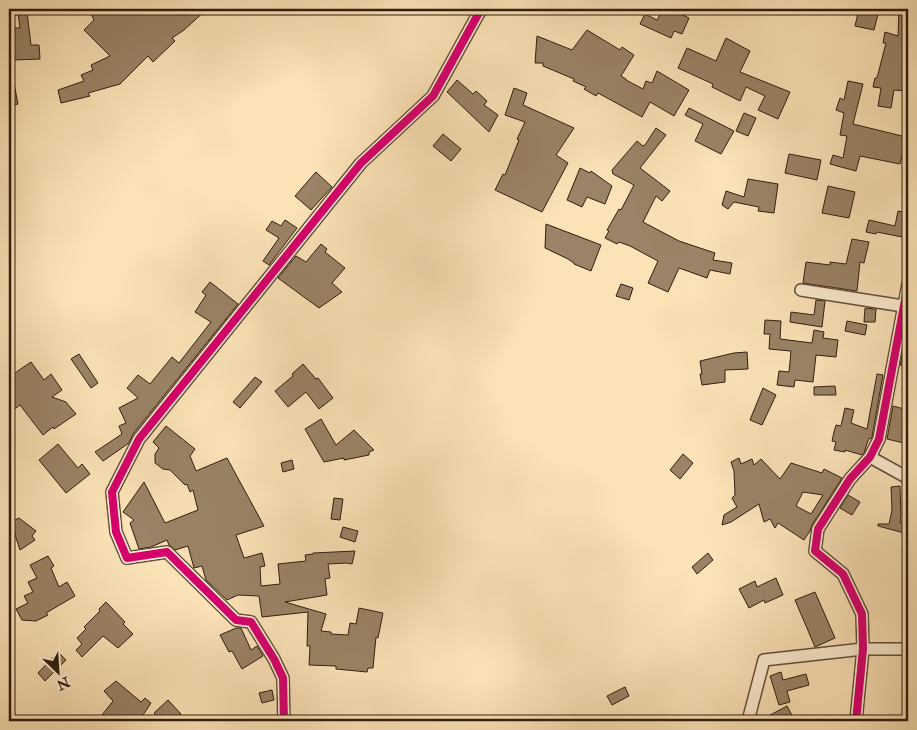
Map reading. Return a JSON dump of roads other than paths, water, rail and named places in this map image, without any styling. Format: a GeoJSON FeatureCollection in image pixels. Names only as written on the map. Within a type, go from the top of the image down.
{"type":"FeatureCollection","features":[{"type":"Feature","properties":{"kind":"street"},"geometry":{"type":"LineString","coordinates":[[284,721],[283,678],[274,659],[251,622],[236,620],[167,552],[127,558],[116,532],[112,492],[139,439],[362,163],[433,96],[481,9]]}},
{"type":"Feature","properties":{"kind":"street"},"geometry":{"type":"LineString","coordinates":[[856,721],[863,649],[862,614],[843,574],[815,551],[818,530],[850,479],[870,457],[879,439],[904,331],[903,306],[908,284]]}},
{"type":"Feature","properties":{"kind":"street"},"geometry":{"type":"LineString","coordinates":[[801,290],[903,306]]}},
{"type":"Feature","properties":{"kind":"street"},"geometry":{"type":"LineString","coordinates":[[870,457],[908,478]]}},
{"type":"Feature","properties":{"kind":"street"},"geometry":{"type":"LineString","coordinates":[[748,721],[764,660],[863,649],[908,649]]}}]}
